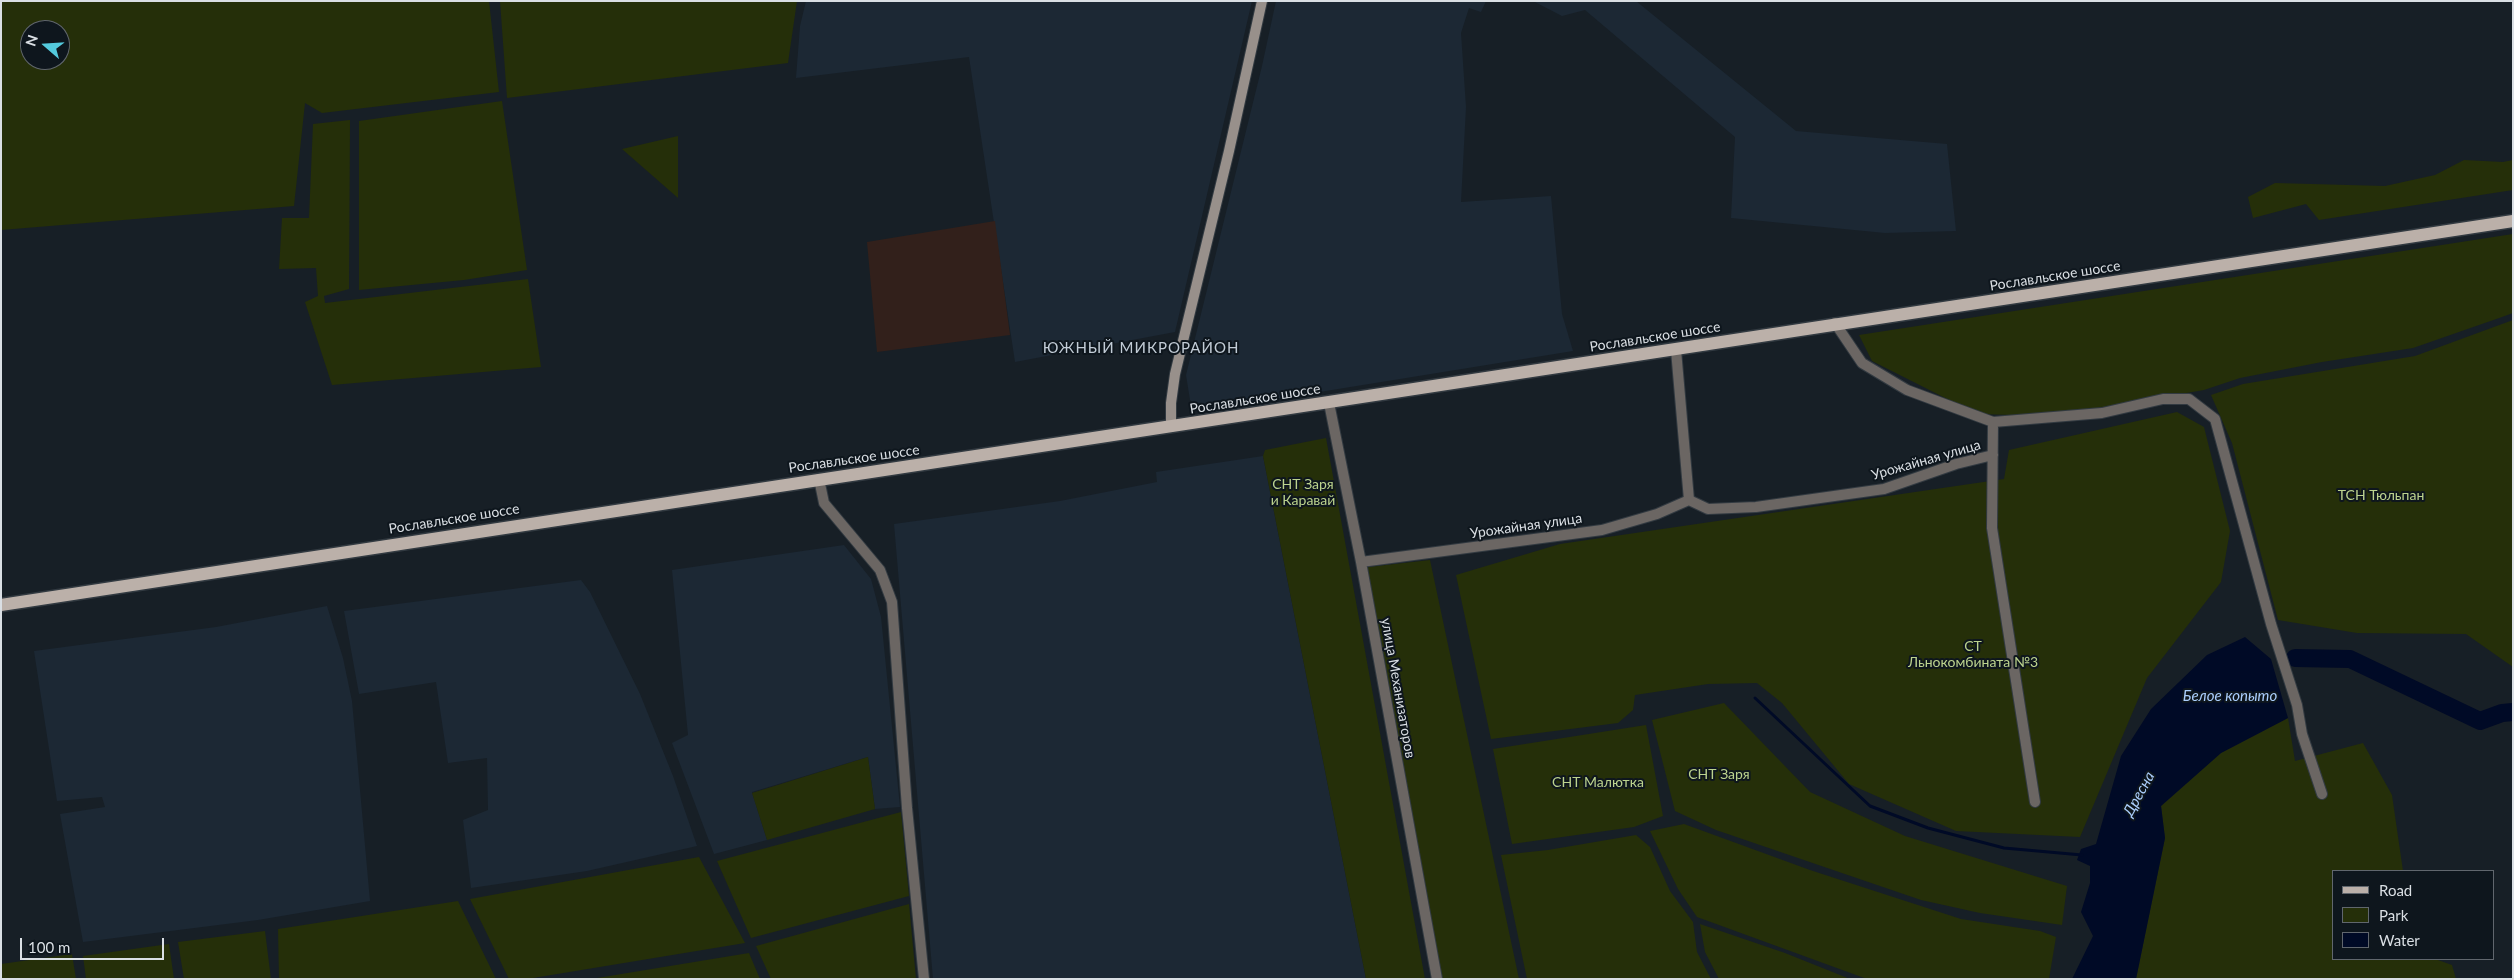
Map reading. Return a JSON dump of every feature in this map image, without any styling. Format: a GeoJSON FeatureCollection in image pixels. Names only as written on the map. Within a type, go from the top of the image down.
{"type":"FeatureCollection","features":[{"type":"Feature","properties":{"kind":"main road","name":"Рославльское шоссе"},"geometry":{"type":"LineString","coordinates":[[1,604],[819,479],[1171,428],[1676,350],[1835,323],[2513,221]]}},
{"type":"Feature","properties":{"kind":"street"},"geometry":{"type":"LineString","coordinates":[[1171,428],[1171,404],[1175,374],[1229,151],[1262,1]]}},
{"type":"Feature","properties":{"kind":"street"},"geometry":{"type":"LineString","coordinates":[[1835,323],[1862,363],[1907,390],[1993,422],[2102,413],[2163,399],[2189,399],[2215,419],[2271,624],[2297,705],[2302,734],[2322,794]]}},
{"type":"Feature","properties":{"kind":"street"},"geometry":{"type":"LineString","coordinates":[[1676,350],[1689,500]]}},
{"type":"Feature","properties":{"kind":"street","name":"улица Механизаторов"},"geometry":{"type":"LineString","coordinates":[[1329,403],[1361,562],[1437,979]]}},
{"type":"Feature","properties":{"kind":"street"},"geometry":{"type":"LineString","coordinates":[[1993,422],[1992,528],[2035,802]]}},
{"type":"Feature","properties":{"kind":"street","name":"Урожайная улица"},"geometry":{"type":"LineString","coordinates":[[1361,562],[1602,530],[1658,514],[1689,500],[1708,509],[1718,509],[1756,506],[1884,489],[1956,464],[1993,455]]}},
{"type":"Feature","properties":{"kind":"street"},"geometry":{"type":"LineString","coordinates":[[819,479],[824,503],[880,570],[892,602],[907,808],[924,979]]}},
{"type":"Feature","properties":{"kind":"shaded area"},"geometry":{"type":"Polygon","coordinates":[[[806,1],[1252,1],[1175,332],[1015,362],[969,57],[796,78],[800,26],[806,1]]]}},
{"type":"Feature","properties":{"kind":"shaded area"},"geometry":{"type":"Polygon","coordinates":[[[1276,1],[1486,1],[1481,12],[1469,8],[1461,33],[1466,107],[1461,202],[1551,196],[1562,314],[1573,351],[1202,411],[1190,400],[1186,375],[1262,66],[1276,1]]]}},
{"type":"Feature","properties":{"kind":"shaded area"},"geometry":{"type":"Polygon","coordinates":[[[1533,1],[1636,1],[1796,131],[1947,144],[1956,231],[1885,233],[1731,218],[1735,137],[1585,10],[1562,16],[1533,1]]]}},
{"type":"Feature","properties":{"kind":"shaded area"},"geometry":{"type":"Polygon","coordinates":[[[995,221],[1010,335],[877,352],[867,242],[995,221]]]}},
{"type":"Feature","properties":{"kind":"shaded area"},"geometry":{"type":"Polygon","coordinates":[[[1263,456],[1366,979],[933,979],[894,524],[1060,501],[1157,482],[1156,472],[1263,456]]]}},
{"type":"Feature","properties":{"kind":"shaded area"},"geometry":{"type":"Polygon","coordinates":[[[844,545],[871,579],[881,617],[900,807],[875,809],[868,757],[752,792],[767,840],[714,854],[672,743],[688,735],[672,570],[844,545]]]}},
{"type":"Feature","properties":{"kind":"shaded area"},"geometry":{"type":"Polygon","coordinates":[[[581,580],[590,592],[640,694],[673,776],[697,846],[587,871],[471,888],[463,820],[488,810],[487,758],[448,763],[436,682],[359,694],[344,611],[581,580]]]}},
{"type":"Feature","properties":{"kind":"shaded area"},"geometry":{"type":"Polygon","coordinates":[[[327,606],[343,658],[352,701],[370,901],[258,920],[83,942],[60,814],[105,807],[102,797],[57,801],[34,651],[216,627],[327,606]]]}},
{"type":"Feature","properties":{"kind":"green space"},"geometry":{"type":"Polygon","coordinates":[[[1,1],[489,1],[499,92],[322,113],[305,103],[294,206],[1,230],[1,1]]]}},
{"type":"Feature","properties":{"kind":"green space"},"geometry":{"type":"Polygon","coordinates":[[[500,1],[797,1],[788,63],[507,98],[500,1]]]}},
{"type":"Feature","properties":{"kind":"green space"},"geometry":{"type":"Polygon","coordinates":[[[502,101],[527,270],[464,280],[359,290],[359,121],[502,101]]]}},
{"type":"Feature","properties":{"kind":"green space"},"geometry":{"type":"Polygon","coordinates":[[[350,120],[349,289],[324,296],[325,303],[528,279],[541,367],[332,385],[305,302],[318,296],[316,268],[279,269],[282,218],[309,218],[313,124],[350,120]]]}},
{"type":"Feature","properties":{"kind":"green space"},"geometry":{"type":"Polygon","coordinates":[[[678,136],[678,198],[622,149],[678,136]]]}},
{"type":"Feature","properties":{"kind":"green space"},"geometry":{"type":"Polygon","coordinates":[[[2464,160],[2503,162],[2513,160],[2513,190],[2319,220],[2306,204],[2253,218],[2248,197],[2275,183],[2385,186],[2435,175],[2464,160]]]}},
{"type":"Feature","properties":{"kind":"green space"},"geometry":{"type":"Polygon","coordinates":[[[2513,234],[2513,313],[2413,348],[2322,362],[2240,378],[2204,390],[2052,416],[1977,414],[1872,361],[1859,335],[2513,234]]]}},
{"type":"Feature","properties":{"kind":"green space","name":"ТСН Тюльпан"},"geometry":{"type":"Polygon","coordinates":[[[2513,320],[2513,667],[2466,634],[2357,633],[2278,620],[2232,443],[2211,395],[2243,384],[2415,356],[2513,320]]]}},
{"type":"Feature","properties":{"kind":"green space","name":"СТ Льнокомбината №3"},"geometry":{"type":"Polygon","coordinates":[[[2177,412],[2204,427],[2230,531],[2221,582],[2147,678],[2080,837],[1956,831],[1849,784],[1782,703],[1757,683],[1708,684],[1635,695],[1633,710],[1618,723],[1491,739],[1456,575],[1560,544],[2004,479],[2009,450],[2177,412]]]}},
{"type":"Feature","properties":{"kind":"green space","name":"СНТ Заря и Каравай"},"geometry":{"type":"Polygon","coordinates":[[[1326,438],[1425,979],[1366,979],[1263,456],[1265,450],[1326,438]]]}},
{"type":"Feature","properties":{"kind":"green space"},"geometry":{"type":"Polygon","coordinates":[[[1430,560],[1519,979],[1437,979],[1360,568],[1430,560]]]}},
{"type":"Feature","properties":{"kind":"green space","name":"СНТ Заря"},"geometry":{"type":"Polygon","coordinates":[[[1724,703],[1810,792],[1905,836],[2067,886],[2062,925],[1980,913],[1921,900],[1716,830],[1675,811],[1652,720],[1724,703]]]}},
{"type":"Feature","properties":{"kind":"green space"},"geometry":{"type":"Polygon","coordinates":[[[2288,718],[2295,761],[2363,743],[2392,795],[2403,870],[2332,870],[2332,960],[2438,960],[2452,965],[2456,979],[2136,979],[2165,838],[2161,806],[2221,753],[2288,718]]]}},
{"type":"Feature","properties":{"kind":"green space","name":"СНТ Малютка"},"geometry":{"type":"Polygon","coordinates":[[[1646,725],[1663,816],[1634,827],[1512,844],[1493,749],[1646,725]]]}},
{"type":"Feature","properties":{"kind":"green space"},"geometry":{"type":"Polygon","coordinates":[[[868,757],[875,809],[767,840],[752,793],[868,757]]]}},
{"type":"Feature","properties":{"kind":"green space"},"geometry":{"type":"Polygon","coordinates":[[[901,812],[909,896],[751,938],[717,861],[901,812]]]}},
{"type":"Feature","properties":{"kind":"green space"},"geometry":{"type":"Polygon","coordinates":[[[1684,824],[1810,870],[1961,919],[2040,931],[2056,937],[2049,979],[1867,979],[1697,917],[1678,889],[1650,831],[1684,824]]]}},
{"type":"Feature","properties":{"kind":"green space"},"geometry":{"type":"Polygon","coordinates":[[[1636,835],[1650,847],[1670,891],[1693,922],[1697,952],[1711,979],[1527,979],[1501,855],[1548,850],[1636,835]]]}},
{"type":"Feature","properties":{"kind":"green space"},"geometry":{"type":"Polygon","coordinates":[[[699,857],[745,943],[527,979],[509,979],[470,899],[699,857]]]}},
{"type":"Feature","properties":{"kind":"green space"},"geometry":{"type":"Polygon","coordinates":[[[458,901],[496,979],[279,979],[278,929],[458,901]]]}},
{"type":"Feature","properties":{"kind":"green space"},"geometry":{"type":"Polygon","coordinates":[[[909,904],[916,979],[771,979],[756,946],[909,904]]]}},
{"type":"Feature","properties":{"kind":"green space"},"geometry":{"type":"Polygon","coordinates":[[[1700,924],[1785,953],[1850,979],[1719,979],[1705,952],[1700,924]]]}},
{"type":"Feature","properties":{"kind":"green space"},"geometry":{"type":"Polygon","coordinates":[[[265,931],[271,979],[184,979],[178,942],[265,931]]]}},
{"type":"Feature","properties":{"kind":"green space"},"geometry":{"type":"Polygon","coordinates":[[[169,944],[174,979],[86,979],[83,956],[169,944]]]}},
{"type":"Feature","properties":{"kind":"green space"},"geometry":{"type":"Polygon","coordinates":[[[749,953],[760,979],[591,979],[749,953]]]}},
{"type":"Feature","properties":{"kind":"green space"},"geometry":{"type":"Polygon","coordinates":[[[72,954],[76,979],[1,979],[1,964],[72,954]]]}},
{"type":"Feature","properties":{"kind":"water","name":"Белое копыто"},"geometry":{"type":"Polygon","coordinates":[[[2245,637],[2271,659],[2288,718],[2221,753],[2161,806],[2165,838],[2136,979],[2072,979],[2093,936],[2081,912],[2090,883],[2090,866],[2077,860],[2081,849],[2096,844],[2121,756],[2151,709],[2207,655],[2245,637]]]}},
{"type":"Feature","properties":{"kind":"waterway","name":"Дресна"},"geometry":{"type":"LineString","coordinates":[[2295,658],[2350,659],[2480,721],[2502,713],[2513,712]]}},
{"type":"Feature","properties":{"kind":"waterway"},"geometry":{"type":"LineString","coordinates":[[1755,698],[1870,806],[1928,828],[2004,848],[2082,855]]}},
{"type":"Feature","properties":{"kind":"district","name":"ЮЖНЫЙ МИКРОРАЙОН"},"geometry":{"type":"Point","coordinates":[1141,348]}}]}
